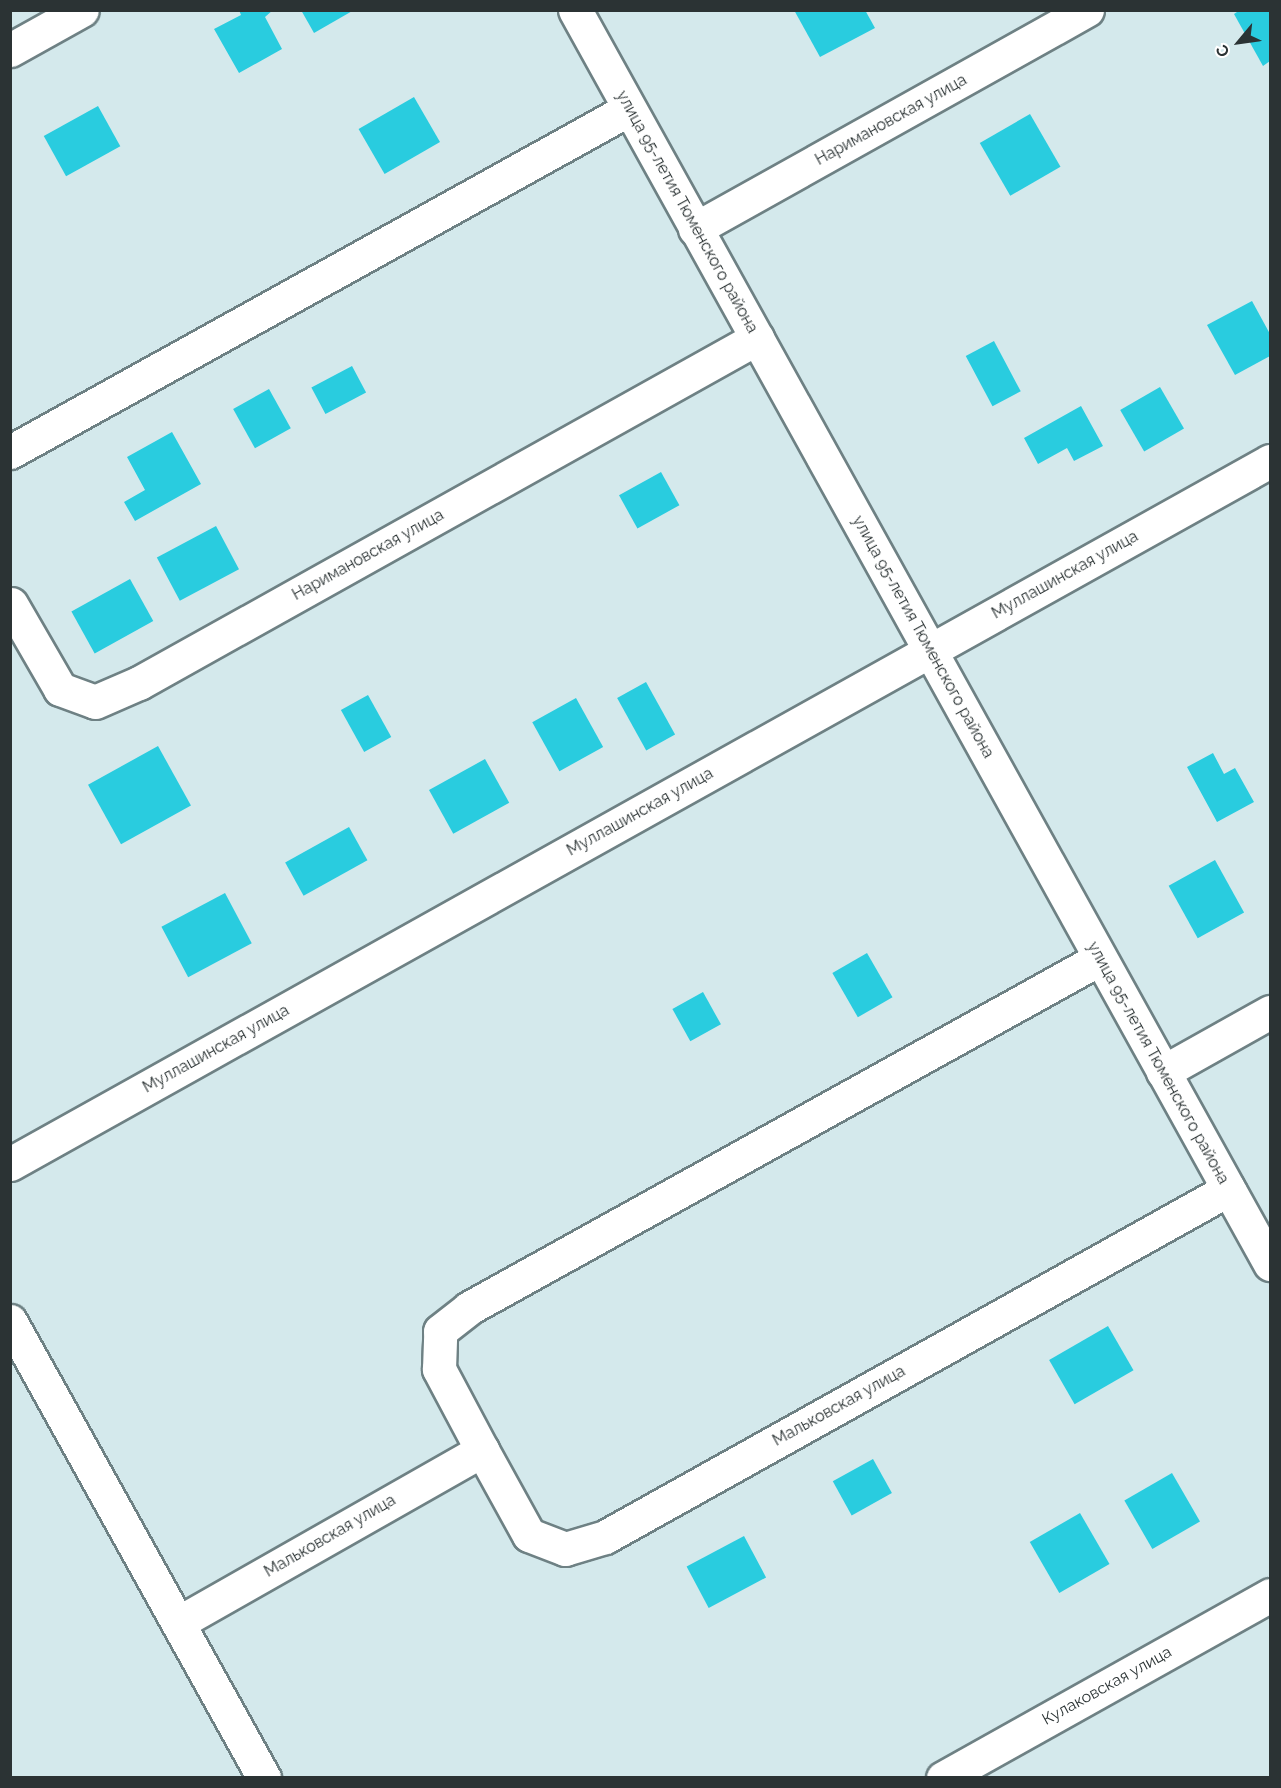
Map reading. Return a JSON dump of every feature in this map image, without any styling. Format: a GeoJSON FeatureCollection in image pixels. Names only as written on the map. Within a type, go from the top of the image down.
{"type":"FeatureCollection","features":[{"type":"Feature","properties":{"kind":"street"},"geometry":{"type":"LineString","coordinates":[[10,50],[48,19],[82,10]]}},
{"type":"Feature","properties":{"kind":"street","name":"улица 95-летия Тюменского района"},"geometry":{"type":"LineString","coordinates":[[575,10],[1270,1264]]}},
{"type":"Feature","properties":{"kind":"street","name":"Наримановская улица"},"geometry":{"type":"LineString","coordinates":[[695,229],[1087,10]]}},
{"type":"Feature","properties":{"kind":"street"},"geometry":{"type":"LineString","coordinates":[[10,452],[629,109]]}},
{"type":"Feature","properties":{"kind":"street","name":"Наримановская улица"},"geometry":{"type":"LineString","coordinates":[[11,603],[60,689],[95,702],[139,683],[757,338]]}},
{"type":"Feature","properties":{"kind":"street","name":"Муллашинская улица"},"geometry":{"type":"LineString","coordinates":[[10,1164],[1270,461]]}},
{"type":"Feature","properties":{"kind":"street","name":"Мальковская улица"},"geometry":{"type":"LineString","coordinates":[[1099,959],[469,1308],[441,1332],[439,1369],[529,1535],[565,1549],[605,1537],[1228,1189]]}},
{"type":"Feature","properties":{"kind":"street"},"geometry":{"type":"LineString","coordinates":[[1163,1072],[1270,1012]]}},
{"type":"Feature","properties":{"kind":"street"},"geometry":{"type":"LineString","coordinates":[[10,1321],[264,1778]]}},
{"type":"Feature","properties":{"kind":"street","name":"Мальковская улица"},"geometry":{"type":"LineString","coordinates":[[178,1623],[482,1450]]}},
{"type":"Feature","properties":{"kind":"street","name":"Кулаковская улица"},"geometry":{"type":"LineString","coordinates":[[943,1778],[1270,1595]]}},
{"type":"Feature","properties":{"kind":"building"},"geometry":{"type":"Polygon","coordinates":[[[239,10],[273,10],[265,17],[282,49],[239,73],[214,29],[241,15],[239,10]]]}},
{"type":"Feature","properties":{"kind":"building"},"geometry":{"type":"Polygon","coordinates":[[[301,10],[354,10],[314,33],[301,10]]]}},
{"type":"Feature","properties":{"kind":"building"},"geometry":{"type":"Polygon","coordinates":[[[794,10],[865,10],[875,28],[820,57],[794,10]]]}},
{"type":"Feature","properties":{"kind":"building"},"geometry":{"type":"Polygon","coordinates":[[[1240,10],[1270,10],[1270,61],[1263,66],[1234,14],[1240,10]]]}},
{"type":"Feature","properties":{"kind":"building"},"geometry":{"type":"Polygon","coordinates":[[[414,97],[440,142],[385,174],[359,129],[414,97]]]}},
{"type":"Feature","properties":{"kind":"building"},"geometry":{"type":"Polygon","coordinates":[[[98,106],[120,146],[66,176],[44,136],[98,106]]]}},
{"type":"Feature","properties":{"kind":"building"},"geometry":{"type":"Polygon","coordinates":[[[1030,114],[1060,167],[1010,196],[980,143],[1030,114]]]}},
{"type":"Feature","properties":{"kind":"building"},"geometry":{"type":"Polygon","coordinates":[[[1252,301],[1270,334],[1270,356],[1235,375],[1207,325],[1252,301]]]}},
{"type":"Feature","properties":{"kind":"building"},"geometry":{"type":"Polygon","coordinates":[[[994,341],[1021,391],[993,406],[966,356],[994,341]]]}},
{"type":"Feature","properties":{"kind":"building"},"geometry":{"type":"Polygon","coordinates":[[[352,366],[366,392],[325,414],[311,388],[352,366]]]}},
{"type":"Feature","properties":{"kind":"building"},"geometry":{"type":"Polygon","coordinates":[[[1160,387],[1184,429],[1144,452],[1120,410],[1160,387]]]}},
{"type":"Feature","properties":{"kind":"building"},"geometry":{"type":"Polygon","coordinates":[[[269,389],[291,428],[255,448],[233,409],[269,389]]]}},
{"type":"Feature","properties":{"kind":"building"},"geometry":{"type":"Polygon","coordinates":[[[1081,406],[1103,446],[1074,461],[1067,448],[1038,464],[1024,438],[1081,406]]]}},
{"type":"Feature","properties":{"kind":"building"},"geometry":{"type":"Polygon","coordinates":[[[172,432],[201,484],[135,521],[124,502],[145,490],[127,457],[172,432]]]}},
{"type":"Feature","properties":{"kind":"building"},"geometry":{"type":"Polygon","coordinates":[[[661,472],[679,505],[637,529],[619,495],[661,472]]]}},
{"type":"Feature","properties":{"kind":"building"},"geometry":{"type":"Polygon","coordinates":[[[216,526],[239,569],[180,601],[157,557],[216,526]]]}},
{"type":"Feature","properties":{"kind":"building"},"geometry":{"type":"Polygon","coordinates":[[[130,579],[153,621],[95,653],[71,611],[130,579]]]}},
{"type":"Feature","properties":{"kind":"building"},"geometry":{"type":"Polygon","coordinates":[[[646,682],[675,734],[646,750],[617,698],[646,682]]]}},
{"type":"Feature","properties":{"kind":"building"},"geometry":{"type":"Polygon","coordinates":[[[368,695],[391,737],[364,752],[341,710],[368,695]]]}},
{"type":"Feature","properties":{"kind":"building"},"geometry":{"type":"Polygon","coordinates":[[[576,698],[603,747],[559,771],[532,722],[576,698]]]}},
{"type":"Feature","properties":{"kind":"building"},"geometry":{"type":"Polygon","coordinates":[[[158,746],[191,805],[121,844],[88,785],[158,746]]]}},
{"type":"Feature","properties":{"kind":"building"},"geometry":{"type":"Polygon","coordinates":[[[1213,753],[1224,774],[1235,768],[1254,802],[1217,822],[1187,767],[1213,753]]]}},
{"type":"Feature","properties":{"kind":"building"},"geometry":{"type":"Polygon","coordinates":[[[485,759],[509,803],[453,834],[429,790],[485,759]]]}},
{"type":"Feature","properties":{"kind":"building"},"geometry":{"type":"Polygon","coordinates":[[[349,827],[367,860],[304,896],[285,862],[349,827]]]}},
{"type":"Feature","properties":{"kind":"building"},"geometry":{"type":"Polygon","coordinates":[[[1215,860],[1244,912],[1198,938],[1169,886],[1215,860]]]}},
{"type":"Feature","properties":{"kind":"building"},"geometry":{"type":"Polygon","coordinates":[[[225,893],[252,943],[188,977],[161,927],[225,893]]]}},
{"type":"Feature","properties":{"kind":"building"},"geometry":{"type":"Polygon","coordinates":[[[867,953],[892,997],[858,1017],[832,973],[867,953]]]}},
{"type":"Feature","properties":{"kind":"building"},"geometry":{"type":"Polygon","coordinates":[[[703,992],[721,1024],[690,1041],[672,1009],[703,992]]]}},
{"type":"Feature","properties":{"kind":"building"},"geometry":{"type":"Polygon","coordinates":[[[1108,1326],[1134,1370],[1075,1404],[1049,1360],[1108,1326]]]}},
{"type":"Feature","properties":{"kind":"building"},"geometry":{"type":"Polygon","coordinates":[[[873,1459],[892,1493],[852,1515],[833,1481],[873,1459]]]}},
{"type":"Feature","properties":{"kind":"building"},"geometry":{"type":"Polygon","coordinates":[[[1172,1473],[1200,1521],[1152,1549],[1124,1500],[1172,1473]]]}},
{"type":"Feature","properties":{"kind":"building"},"geometry":{"type":"Polygon","coordinates":[[[1080,1513],[1110,1564],[1059,1593],[1030,1542],[1080,1513]]]}},
{"type":"Feature","properties":{"kind":"building"},"geometry":{"type":"Polygon","coordinates":[[[744,1536],[766,1577],[709,1608],[687,1567],[744,1536]]]}}]}
